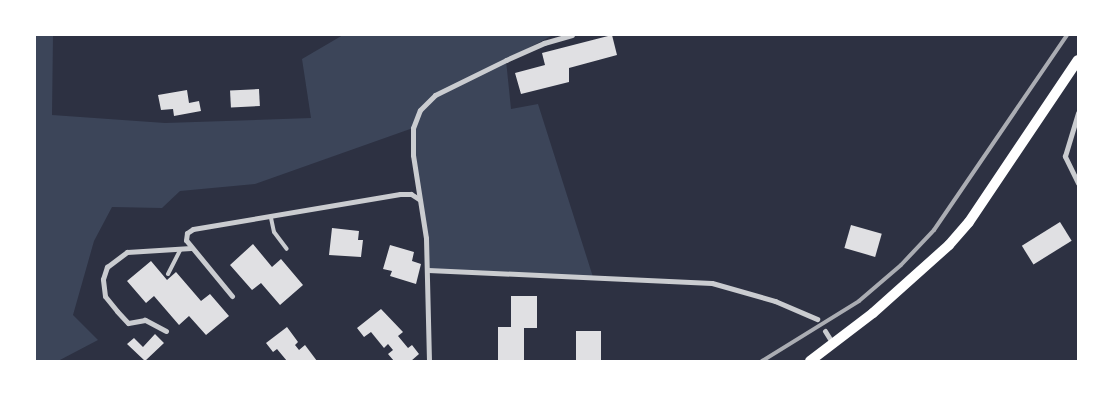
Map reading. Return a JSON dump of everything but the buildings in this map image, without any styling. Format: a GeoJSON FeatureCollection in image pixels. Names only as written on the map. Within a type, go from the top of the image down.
{"type":"FeatureCollection","features":[{"type":"Feature","properties":{"kind":"main road"},"geometry":{"type":"LineString","coordinates":[[810,361],[929,265],[969,222],[1078,60]]}},
{"type":"Feature","properties":{"kind":"street"},"geometry":{"type":"LineString","coordinates":[[430,361],[426,238],[419,199],[413,128],[420,110],[435,95],[497,64],[544,43],[572,35]]}},
{"type":"Feature","properties":{"kind":"street"},"geometry":{"type":"LineString","coordinates":[[1078,113],[1064,156],[1078,183]]}},
{"type":"Feature","properties":{"kind":"street"},"geometry":{"type":"LineString","coordinates":[[232,296],[191,248],[186,240],[187,233],[193,230],[271,218],[400,194],[412,194],[419,199]]}},
{"type":"Feature","properties":{"kind":"street"},"geometry":{"type":"LineString","coordinates":[[166,331],[145,320],[128,323],[105,296],[104,279],[107,267],[127,252],[191,248]]}},
{"type":"Feature","properties":{"kind":"street"},"geometry":{"type":"LineString","coordinates":[[428,270],[712,283],[775,301],[817,319]]}},
{"type":"Feature","properties":{"kind":"street"},"geometry":{"type":"LineString","coordinates":[[825,330],[833,344]]}},
{"type":"Feature","properties":{"kind":"lane"},"geometry":{"type":"LineString","coordinates":[[271,218],[274,232],[287,250]]}},
{"type":"Feature","properties":{"kind":"lane"},"geometry":{"type":"LineString","coordinates":[[168,274],[180,250]]}},
{"type":"Feature","properties":{"kind":"shaded area"},"geometry":{"type":"Polygon","coordinates":[[[35,35],[53,35],[52,115],[165,123],[311,118],[302,59],[343,35],[553,35],[506,60],[511,109],[538,104],[593,277],[428,270],[413,128],[255,184],[180,191],[162,208],[112,207],[94,241],[73,315],[98,340],[58,361],[35,361],[35,35]]]}},
{"type":"Feature","properties":{"kind":"railway"},"geometry":{"type":"LineString","coordinates":[[762,361],[859,301],[901,265],[934,230],[1067,35]]}}]}
